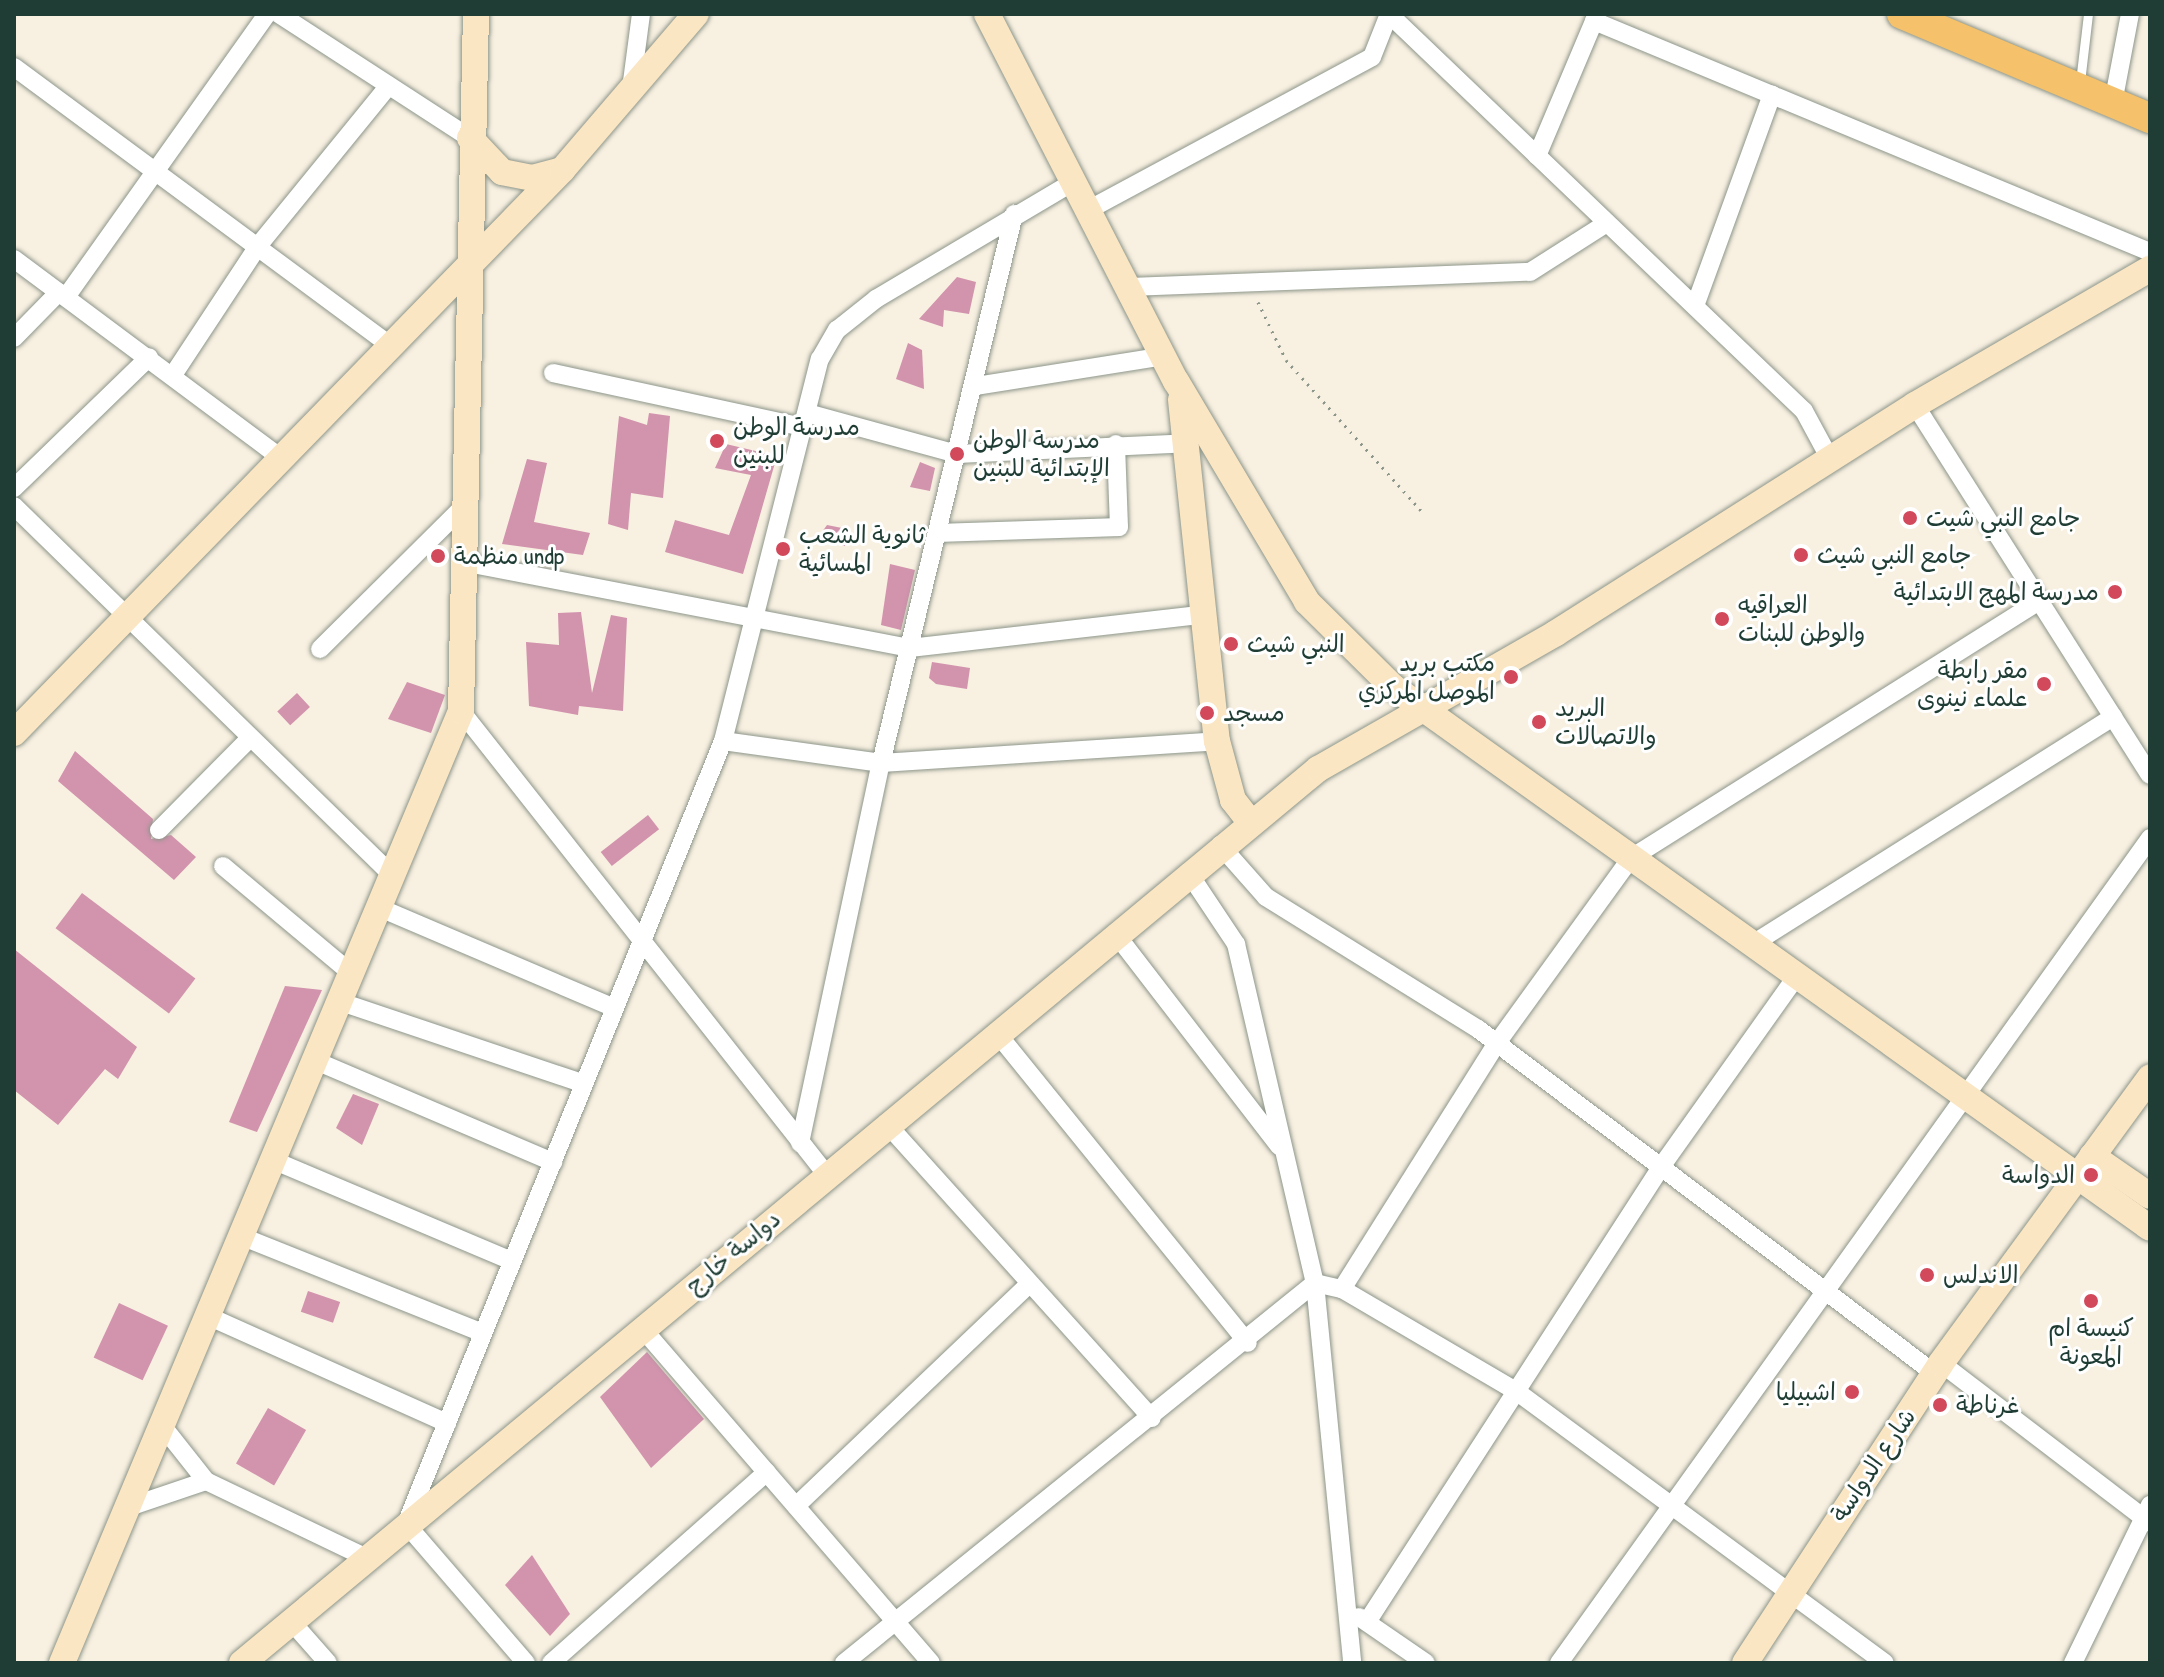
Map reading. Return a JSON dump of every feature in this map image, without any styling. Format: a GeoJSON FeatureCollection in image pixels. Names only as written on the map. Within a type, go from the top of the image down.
{"type":"FeatureCollection","features":[{"type":"Feature","properties":{"kind":"main road"},"geometry":{"type":"LineString","coordinates":[[1917,17],[2150,118]]}},
{"type":"Feature","properties":{"kind":"street"},"geometry":{"type":"LineString","coordinates":[[14,338],[63,294],[267,14]]}},
{"type":"Feature","properties":{"kind":"street"},"geometry":{"type":"LineString","coordinates":[[279,14],[387,88],[470,138],[489,163],[517,177],[563,169]]}},
{"type":"Feature","properties":{"kind":"street"},"geometry":{"type":"LineString","coordinates":[[62,1663],[132,1506],[461,711],[467,263],[476,14]]}},
{"type":"Feature","properties":{"kind":"street"},"geometry":{"type":"LineString","coordinates":[[631,89],[641,14]]}},
{"type":"Feature","properties":{"kind":"street"},"geometry":{"type":"LineString","coordinates":[[18,725],[467,263],[563,169],[696,14]]}},
{"type":"Feature","properties":{"kind":"street"},"geometry":{"type":"LineString","coordinates":[[987,14],[1132,287],[1176,381],[1307,602],[1426,710],[1967,1101],[2150,1228]]}},
{"type":"Feature","properties":{"kind":"street"},"geometry":{"type":"LineString","coordinates":[[1090,209],[1372,57],[1389,14],[1804,411],[1830,459]]}},
{"type":"Feature","properties":{"kind":"street"},"geometry":{"type":"LineString","coordinates":[[2113,103],[2130,14]]}},
{"type":"Feature","properties":{"kind":"street"},"geometry":{"type":"LineString","coordinates":[[1537,156],[1595,17],[1772,95],[2150,252]]}},
{"type":"Feature","properties":{"kind":"street"},"geometry":{"type":"LineString","coordinates":[[14,67],[389,344]]}},
{"type":"Feature","properties":{"kind":"street"},"geometry":{"type":"LineString","coordinates":[[173,375],[258,246],[387,88]]}},
{"type":"Feature","properties":{"kind":"street"},"geometry":{"type":"LineString","coordinates":[[1695,306],[1772,95]]}},
{"type":"Feature","properties":{"kind":"street"},"geometry":{"type":"LineString","coordinates":[[526,1663],[406,1524],[723,741],[757,621],[820,359],[837,330],[1014,214],[1075,181]]}},
{"type":"Feature","properties":{"kind":"street"},"geometry":{"type":"LineString","coordinates":[[800,1143],[881,763],[976,386],[1014,214]]}},
{"type":"Feature","properties":{"kind":"street"},"geometry":{"type":"LineString","coordinates":[[1132,287],[1530,272],[1607,223]]}},
{"type":"Feature","properties":{"kind":"street"},"geometry":{"type":"LineString","coordinates":[[14,259],[280,457]]}},
{"type":"Feature","properties":{"kind":"street","name":"دواسة خارج"},"geometry":{"type":"LineString","coordinates":[[242,1663],[1188,872],[1318,769],[1426,710],[1915,405],[2150,269]]}},
{"type":"Feature","properties":{"kind":"street"},"geometry":{"type":"LineString","coordinates":[[976,386],[1165,356]]}},
{"type":"Feature","properties":{"kind":"street"},"geometry":{"type":"LineString","coordinates":[[14,488],[149,357]]}},
{"type":"Feature","properties":{"kind":"street"},"geometry":{"type":"LineString","coordinates":[[553,373],[805,420],[957,454],[1187,443]]}},
{"type":"Feature","properties":{"kind":"street"},"geometry":{"type":"LineString","coordinates":[[1176,381],[1187,443],[1201,615],[1217,741],[1233,800],[1250,822]]}},
{"type":"Feature","properties":{"kind":"street"},"geometry":{"type":"LineString","coordinates":[[1915,405],[2150,775]]}},
{"type":"Feature","properties":{"kind":"street"},"geometry":{"type":"LineString","coordinates":[[938,533],[1119,527],[1116,444]]}},
{"type":"Feature","properties":{"kind":"street"},"geometry":{"type":"LineString","coordinates":[[14,506],[125,618],[393,876]]}},
{"type":"Feature","properties":{"kind":"street"},"geometry":{"type":"LineString","coordinates":[[320,649],[464,506]]}},
{"type":"Feature","properties":{"kind":"street"},"geometry":{"type":"LineString","coordinates":[[463,562],[910,648],[1201,615]]}},
{"type":"Feature","properties":{"kind":"street"},"geometry":{"type":"LineString","coordinates":[[1342,1289],[1497,1043],[1631,858],[2039,601]]}},
{"type":"Feature","properties":{"kind":"street"},"geometry":{"type":"LineString","coordinates":[[461,711],[826,1174]]}},
{"type":"Feature","properties":{"kind":"street"},"geometry":{"type":"LineString","coordinates":[[1751,945],[2113,717]]}},
{"type":"Feature","properties":{"kind":"street"},"geometry":{"type":"LineString","coordinates":[[159,830],[250,738]]}},
{"type":"Feature","properties":{"kind":"street"},"geometry":{"type":"LineString","coordinates":[[723,741],[881,763],[1217,741]]}},
{"type":"Feature","properties":{"kind":"street"},"geometry":{"type":"LineString","coordinates":[[1559,1663],[1823,1289],[1967,1101],[2150,838]]}},
{"type":"Feature","properties":{"kind":"street"},"geometry":{"type":"LineString","coordinates":[[1222,844],[1266,897],[1497,1043],[1823,1289],[2148,1515],[2073,1663]]}},
{"type":"Feature","properties":{"kind":"street"},"geometry":{"type":"LineString","coordinates":[[223,866],[352,974]]}},
{"type":"Feature","properties":{"kind":"street"},"geometry":{"type":"LineString","coordinates":[[1188,872],[1236,944],[1315,1283],[1350,1612],[1352,1663]]}},
{"type":"Feature","properties":{"kind":"street"},"geometry":{"type":"LineString","coordinates":[[380,908],[615,1008]]}},
{"type":"Feature","properties":{"kind":"street"},"geometry":{"type":"LineString","coordinates":[[1115,933],[1284,1151]]}},
{"type":"Feature","properties":{"kind":"street"},"geometry":{"type":"LineString","coordinates":[[1367,1622],[1661,1167],[1796,977]]}},
{"type":"Feature","properties":{"kind":"street"},"geometry":{"type":"LineString","coordinates":[[341,1002],[584,1084]]}},
{"type":"Feature","properties":{"kind":"street"},"geometry":{"type":"LineString","coordinates":[[996,1032],[1248,1343]]}},
{"type":"Feature","properties":{"kind":"street"},"geometry":{"type":"LineString","coordinates":[[316,1061],[553,1162]]}},
{"type":"Feature","properties":{"kind":"street","name":"شارع الدواسة"},"geometry":{"type":"LineString","coordinates":[[1745,1663],[1790,1589],[1938,1368],[2075,1178],[2148,1086]]}},
{"type":"Feature","properties":{"kind":"street"},"geometry":{"type":"LineString","coordinates":[[886,1123],[1152,1418]]}},
{"type":"Feature","properties":{"kind":"street"},"geometry":{"type":"LineString","coordinates":[[2092,1156],[2150,1196]]}},
{"type":"Feature","properties":{"kind":"street"},"geometry":{"type":"LineString","coordinates":[[275,1161],[512,1261]]}},
{"type":"Feature","properties":{"kind":"street"},"geometry":{"type":"LineString","coordinates":[[243,1237],[483,1333]]}},
{"type":"Feature","properties":{"kind":"street"},"geometry":{"type":"LineString","coordinates":[[844,1663],[1248,1343],[1315,1283]]}},
{"type":"Feature","properties":{"kind":"street"},"geometry":{"type":"LineString","coordinates":[[1315,1283],[1342,1289],[1516,1391],[1675,1502],[1885,1663]]}},
{"type":"Feature","properties":{"kind":"street"},"geometry":{"type":"LineString","coordinates":[[796,1506],[1029,1284]]}},
{"type":"Feature","properties":{"kind":"street"},"geometry":{"type":"LineString","coordinates":[[210,1317],[447,1423]]}},
{"type":"Feature","properties":{"kind":"street"},"geometry":{"type":"LineString","coordinates":[[642,1328],[931,1663]]}},
{"type":"Feature","properties":{"kind":"street"},"geometry":{"type":"LineString","coordinates":[[164,1428],[206,1481],[367,1558]]}},
{"type":"Feature","properties":{"kind":"street"},"geometry":{"type":"LineString","coordinates":[[551,1663],[767,1472]]}},
{"type":"Feature","properties":{"kind":"street"},"geometry":{"type":"LineString","coordinates":[[132,1506],[206,1481]]}},
{"type":"Feature","properties":{"kind":"street"},"geometry":{"type":"LineString","coordinates":[[1350,1612],[1426,1663]]}},
{"type":"Feature","properties":{"kind":"street"},"geometry":{"type":"LineString","coordinates":[[290,1620],[328,1663]]}},
{"type":"Feature","properties":{"kind":"lane"},"geometry":{"type":"LineString","coordinates":[[2080,89],[2088,14]]}},
{"type":"Feature","properties":{"kind":"path"},"geometry":{"type":"LineString","coordinates":[[1251,283],[1286,360],[1424,514]]}},
{"type":"Feature","properties":{"kind":"building"},"geometry":{"type":"Polygon","coordinates":[[[957,277],[976,282],[969,314],[944,310],[943,327],[919,319],[957,277]]]}},
{"type":"Feature","properties":{"kind":"building"},"geometry":{"type":"Polygon","coordinates":[[[908,343],[922,350],[924,389],[896,379],[908,343]]]}},
{"type":"Feature","properties":{"kind":"building"},"geometry":{"type":"Polygon","coordinates":[[[649,413],[670,416],[663,498],[631,493],[628,530],[608,524],[619,416],[647,425],[649,413]]]}},
{"type":"Feature","properties":{"kind":"building"},"geometry":{"type":"Polygon","coordinates":[[[726,444],[777,456],[743,574],[665,552],[675,520],[729,535],[751,475],[715,468],[726,444]]]}},
{"type":"Feature","properties":{"kind":"building"},"geometry":{"type":"Polygon","coordinates":[[[527,459],[547,463],[534,522],[590,533],[583,555],[502,544],[527,459]]]}},
{"type":"Feature","properties":{"kind":"building"},"geometry":{"type":"Polygon","coordinates":[[[920,462],[935,468],[930,491],[910,487],[920,462]]]}},
{"type":"Feature","properties":{"kind":"building"},"geometry":{"type":"Polygon","coordinates":[[[827,525],[847,529],[845,546],[817,539],[827,525]]]}},
{"type":"Feature","properties":{"kind":"building"},"geometry":{"type":"Polygon","coordinates":[[[890,564],[915,570],[901,630],[881,625],[890,564]]]}},
{"type":"Feature","properties":{"kind":"building"},"geometry":{"type":"Polygon","coordinates":[[[581,612],[592,693],[611,615],[627,618],[623,711],[579,706],[578,715],[529,706],[526,642],[559,645],[558,613],[581,612]]]}},
{"type":"Feature","properties":{"kind":"building"},"geometry":{"type":"Polygon","coordinates":[[[932,662],[970,668],[967,689],[936,684],[929,678],[932,662]]]}},
{"type":"Feature","properties":{"kind":"building"},"geometry":{"type":"Polygon","coordinates":[[[407,682],[445,695],[431,733],[388,719],[407,682]]]}},
{"type":"Feature","properties":{"kind":"building"},"geometry":{"type":"Polygon","coordinates":[[[297,693],[310,707],[290,725],[277,711],[297,693]]]}},
{"type":"Feature","properties":{"kind":"building"},"geometry":{"type":"Polygon","coordinates":[[[75,751],[153,819],[151,839],[171,835],[196,857],[174,880],[58,781],[75,751]]]}},
{"type":"Feature","properties":{"kind":"building"},"geometry":{"type":"Polygon","coordinates":[[[648,815],[659,829],[612,866],[601,852],[648,815]]]}},
{"type":"Feature","properties":{"kind":"building"},"geometry":{"type":"Polygon","coordinates":[[[82,893],[195,978],[169,1014],[56,928],[82,893]]]}},
{"type":"Feature","properties":{"kind":"building"},"geometry":{"type":"Polygon","coordinates":[[[14,949],[137,1047],[118,1079],[105,1069],[58,1125],[14,1090],[14,949]]]}},
{"type":"Feature","properties":{"kind":"building"},"geometry":{"type":"Polygon","coordinates":[[[285,986],[322,990],[257,1132],[229,1122],[285,986]]]}},
{"type":"Feature","properties":{"kind":"building"},"geometry":{"type":"Polygon","coordinates":[[[353,1094],[379,1104],[362,1145],[336,1128],[353,1094]]]}},
{"type":"Feature","properties":{"kind":"building"},"geometry":{"type":"Polygon","coordinates":[[[308,1291],[340,1302],[333,1323],[301,1312],[308,1291]]]}},
{"type":"Feature","properties":{"kind":"building"},"geometry":{"type":"Polygon","coordinates":[[[119,1303],[168,1326],[143,1380],[94,1357],[119,1303]]]}},
{"type":"Feature","properties":{"kind":"building"},"geometry":{"type":"Polygon","coordinates":[[[647,1352],[704,1419],[651,1468],[600,1397],[647,1352]]]}},
{"type":"Feature","properties":{"kind":"building"},"geometry":{"type":"Polygon","coordinates":[[[268,1408],[306,1430],[274,1485],[236,1463],[268,1408]]]}},
{"type":"Feature","properties":{"kind":"building"},"geometry":{"type":"Polygon","coordinates":[[[532,1555],[570,1614],[550,1636],[505,1585],[532,1555]]]}},
{"type":"Feature","properties":{"kind":"place","name":"مدرسة الوطن للبنين"},"geometry":{"type":"Point","coordinates":[717,441]}},
{"type":"Feature","properties":{"kind":"place","name":"مدرسة الوطن الإبتدائية للبنين"},"geometry":{"type":"Point","coordinates":[957,454]}},
{"type":"Feature","properties":{"kind":"place","name":"جامع النبي شيت"},"geometry":{"type":"Point","coordinates":[1910,518]}},
{"type":"Feature","properties":{"kind":"place","name":"ثانوية الشعب المسائية"},"geometry":{"type":"Point","coordinates":[783,549]}},
{"type":"Feature","properties":{"kind":"place","name":"جامع النبي شيث"},"geometry":{"type":"Point","coordinates":[1801,555]}},
{"type":"Feature","properties":{"kind":"place","name":"منظمة undp"},"geometry":{"type":"Point","coordinates":[438,556]}},
{"type":"Feature","properties":{"kind":"place","name":"مدرسة المهج الابتدائية"},"geometry":{"type":"Point","coordinates":[2115,592]}},
{"type":"Feature","properties":{"kind":"place","name":"العراقيه والوطن للبنات"},"geometry":{"type":"Point","coordinates":[1722,619]}},
{"type":"Feature","properties":{"kind":"place","name":"النبي شيث"},"geometry":{"type":"Point","coordinates":[1231,644]}},
{"type":"Feature","properties":{"kind":"place","name":"مكتب بريد الموصل المركزي"},"geometry":{"type":"Point","coordinates":[1511,677]}},
{"type":"Feature","properties":{"kind":"place","name":"مقر رابطة علماء نينوى"},"geometry":{"type":"Point","coordinates":[2044,684]}},
{"type":"Feature","properties":{"kind":"place","name":"مسجد"},"geometry":{"type":"Point","coordinates":[1207,713]}},
{"type":"Feature","properties":{"kind":"place","name":"البريد والاتصالات"},"geometry":{"type":"Point","coordinates":[1539,722]}},
{"type":"Feature","properties":{"kind":"place","name":"الدواسة"},"geometry":{"type":"Point","coordinates":[2091,1175]}},
{"type":"Feature","properties":{"kind":"place","name":"الاندلس"},"geometry":{"type":"Point","coordinates":[1927,1275]}},
{"type":"Feature","properties":{"kind":"place","name":"كنيسة ام المعونة"},"geometry":{"type":"Point","coordinates":[2091,1301]}},
{"type":"Feature","properties":{"kind":"place","name":"اشبيليا"},"geometry":{"type":"Point","coordinates":[1852,1392]}},
{"type":"Feature","properties":{"kind":"place","name":"غرناطة"},"geometry":{"type":"Point","coordinates":[1940,1405]}}]}
